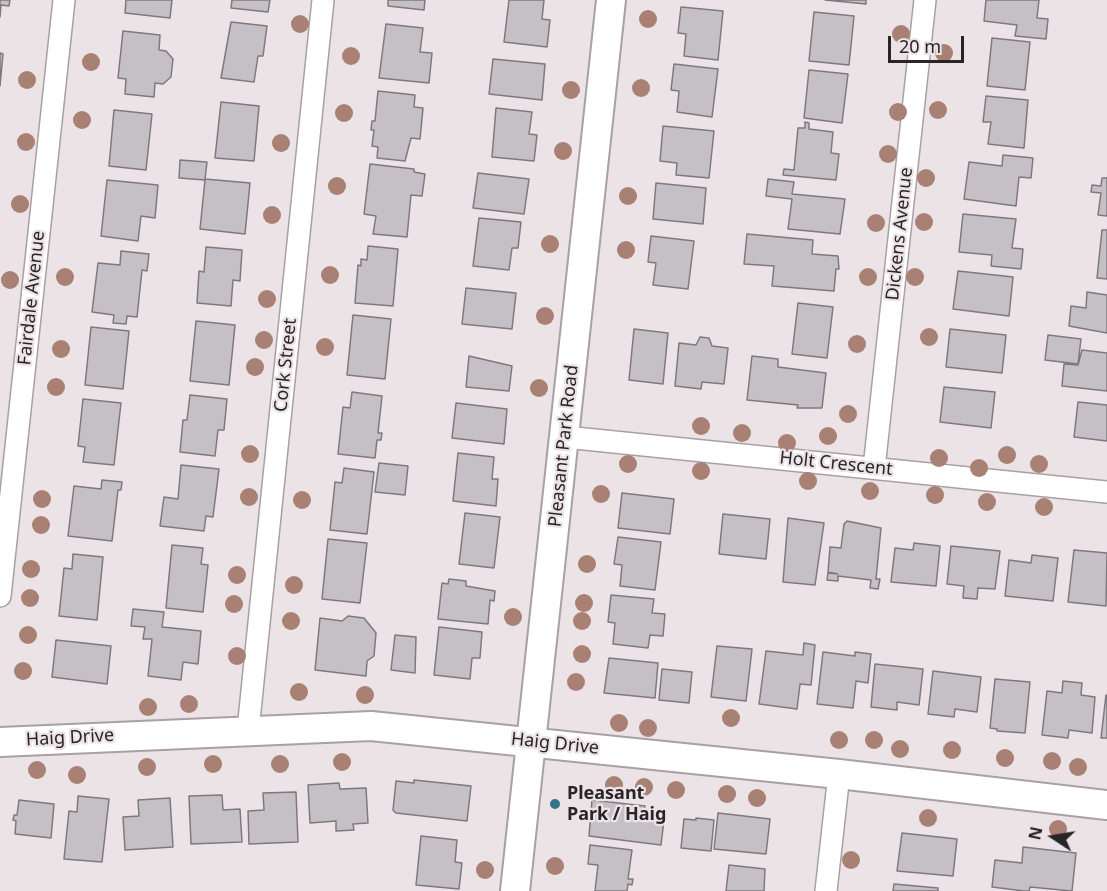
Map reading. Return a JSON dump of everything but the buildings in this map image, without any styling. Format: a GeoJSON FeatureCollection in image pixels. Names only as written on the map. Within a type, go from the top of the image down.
{"type":"FeatureCollection","features":[{"type":"Feature","properties":{"kind":"street","name":"Fairdale Avenue"},"geometry":{"type":"LineString","coordinates":[[0,596],[64,0]]}},
{"type":"Feature","properties":{"kind":"street","name":"Cork Street"},"geometry":{"type":"LineString","coordinates":[[248,730],[323,0]]}},
{"type":"Feature","properties":{"kind":"street","name":"Pleasant Park Road"},"geometry":{"type":"LineString","coordinates":[[515,891],[533,742],[611,0]]}},
{"type":"Feature","properties":{"kind":"street","name":"Dickens Avenue"},"geometry":{"type":"LineString","coordinates":[[874,468],[925,0]]}},
{"type":"Feature","properties":{"kind":"street","name":"Holt Crescent"},"geometry":{"type":"LineString","coordinates":[[565,437],[1107,492]]}},
{"type":"Feature","properties":{"kind":"street","name":"Haig Drive"},"geometry":{"type":"LineString","coordinates":[[0,742],[371,726],[839,774],[1107,805]]}},
{"type":"Feature","properties":{"kind":"street"},"geometry":{"type":"LineString","coordinates":[[826,891],[839,774]]}},
{"type":"Feature","properties":{"kind":"place","name":"Pleasant Park / Haig"},"geometry":{"type":"Point","coordinates":[555,804]}}]}
